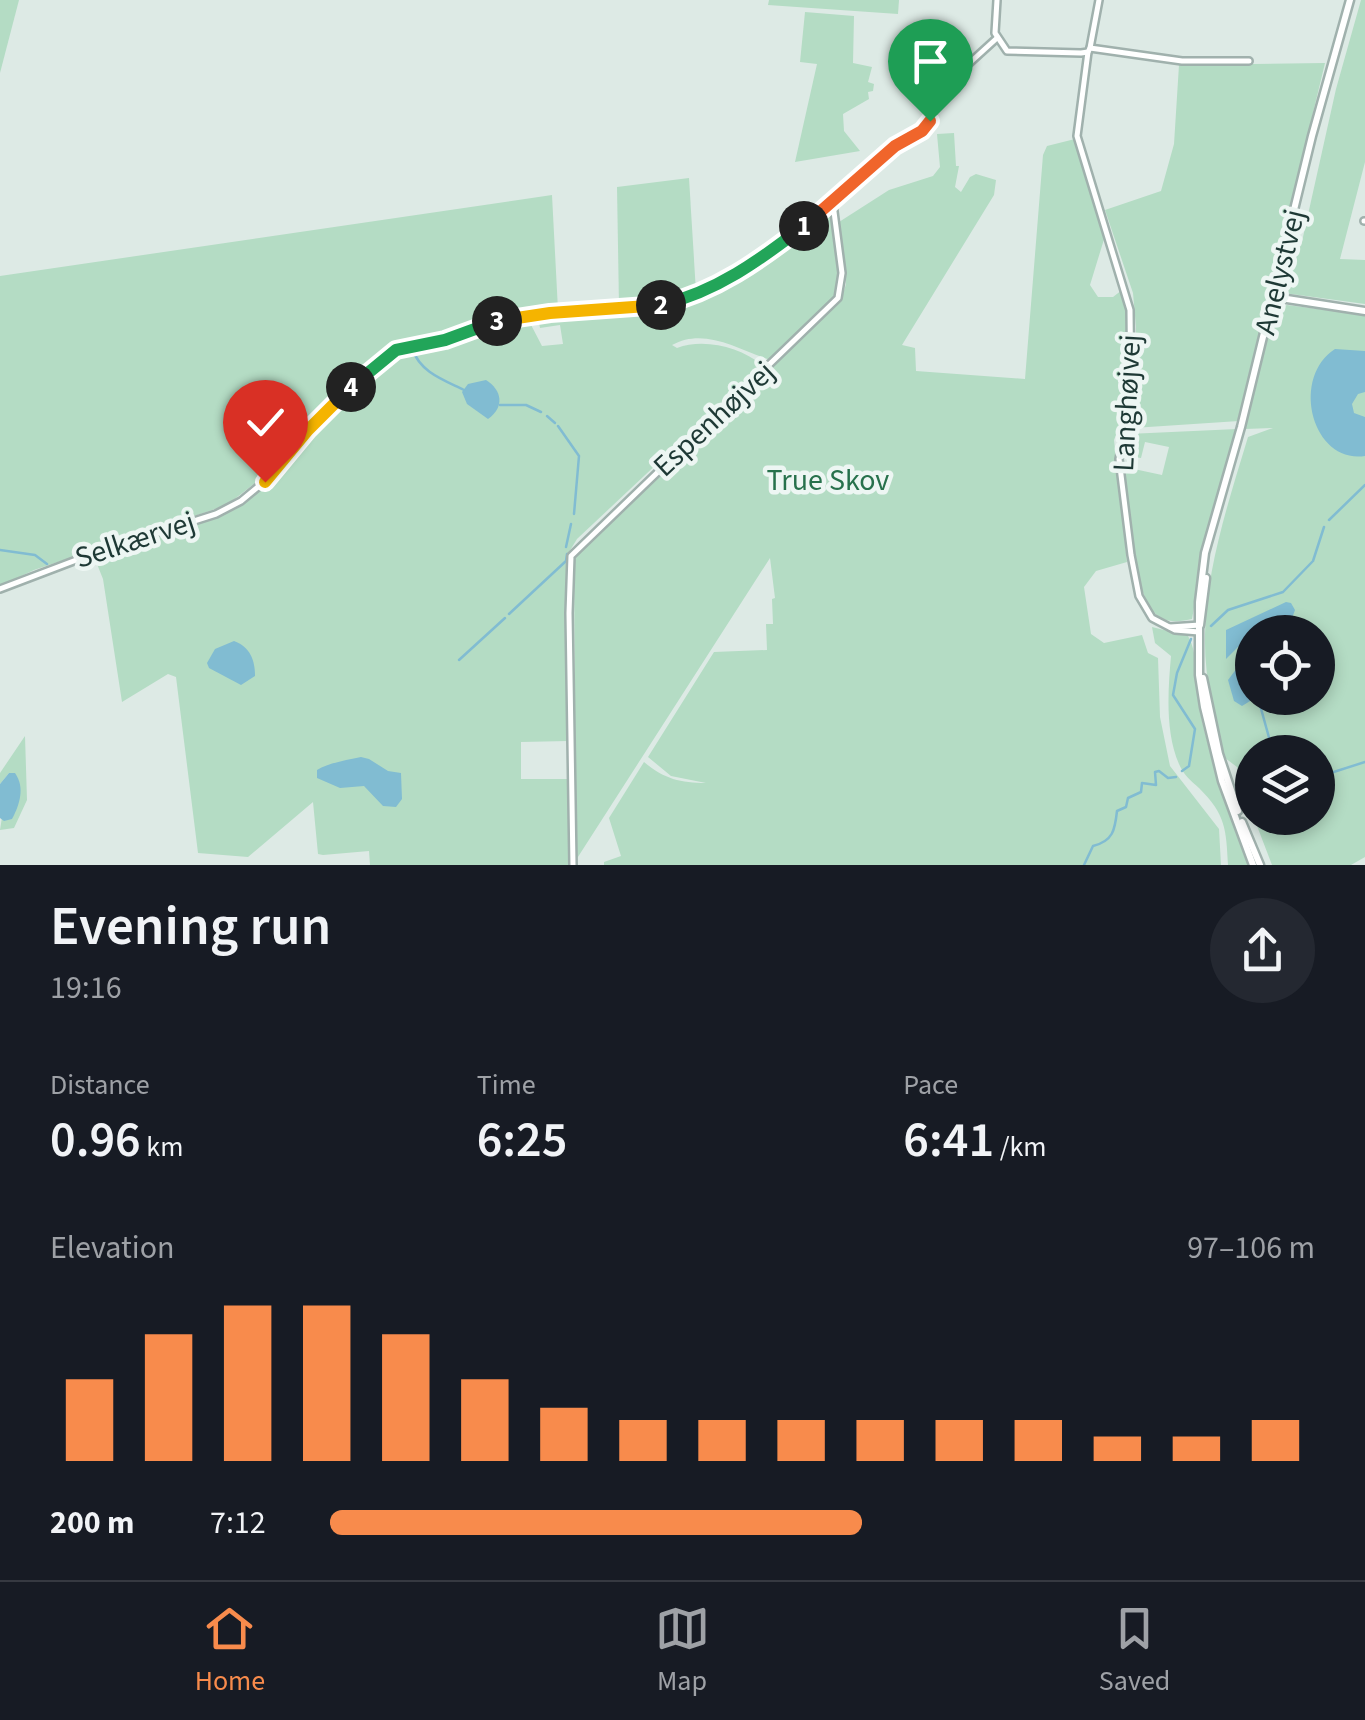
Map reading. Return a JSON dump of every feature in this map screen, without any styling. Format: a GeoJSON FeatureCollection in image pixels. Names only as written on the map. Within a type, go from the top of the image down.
{"type":"FeatureCollection","features":[{"type":"Feature","properties":{"kind":"street"},"geometry":{"type":"LineString","coordinates":[[997,0],[997,38],[1002,47],[1014,52],[1089,50],[1182,61],[1249,61]]}},
{"type":"Feature","properties":{"kind":"street","name":"Langhøjvej"},"geometry":{"type":"LineString","coordinates":[[1099,0],[1077,136],[1130,310],[1131,400],[1119,459],[1131,555],[1142,605],[1154,620],[1170,627],[1200,629]]}},
{"type":"Feature","properties":{"kind":"street","name":"Anelystvej"},"geometry":{"type":"LineString","coordinates":[[1256,865],[1219,754],[1202,672],[1198,602],[1209,544],[1312,136],[1350,0]]}},
{"type":"Feature","properties":{"kind":"street"},"geometry":{"type":"LineString","coordinates":[[833,204],[895,146],[928,126],[942,88],[997,38]]}},
{"type":"Feature","properties":{"kind":"street","name":"Selkærvej"},"geometry":{"type":"LineString","coordinates":[[0,589],[100,550],[216,514],[240,501],[277,471],[321,416],[380,360],[396,350],[445,340],[519,317],[642,308],[676,301],[702,292],[755,262],[833,204]]}},
{"type":"Feature","properties":{"kind":"street","name":"Espenhøjvej"},"geometry":{"type":"LineString","coordinates":[[573,865],[571,556],[838,298],[842,273],[833,204]]}},
{"type":"Feature","properties":{"kind":"street"},"geometry":{"type":"LineString","coordinates":[[1274,297],[1365,311]]}},
{"type":"Feature","properties":{"kind":"green space"},"geometry":{"type":"Polygon","coordinates":[[[0,0],[19,0],[0,73],[0,0]]]}},
{"type":"Feature","properties":{"kind":"green space"},"geometry":{"type":"Polygon","coordinates":[[[769,0],[899,0],[898,14],[768,5],[769,0]]]}},
{"type":"Feature","properties":{"kind":"green space"},"geometry":{"type":"Polygon","coordinates":[[[1361,0],[1365,0],[1365,162],[1340,259],[1365,260],[1365,304],[1284,293],[1294,249],[1301,246],[1336,89],[1361,0]]]}},
{"type":"Feature","properties":{"kind":"green space"},"geometry":{"type":"Polygon","coordinates":[[[805,12],[854,16],[853,63],[872,67],[868,82],[874,84],[873,91],[868,92],[869,99],[843,114],[844,131],[860,151],[795,162],[817,64],[800,62],[805,12]]]}},
{"type":"Feature","properties":{"kind":"green space"},"geometry":{"type":"Polygon","coordinates":[[[1325,63],[1239,421],[1133,428],[1133,293],[1105,210],[1161,191],[1174,144],[1179,65],[1325,63]]]}},
{"type":"Feature","properties":{"kind":"green space","name":"True Skov"},"geometry":{"type":"Polygon","coordinates":[[[954,133],[959,166],[955,187],[961,192],[976,174],[996,180],[994,195],[902,345],[915,348],[916,371],[1025,379],[1043,155],[1047,146],[1075,139],[1105,236],[1090,285],[1098,297],[1113,297],[1122,290],[1129,326],[1126,409],[1114,440],[1127,562],[1096,571],[1084,587],[1091,634],[1104,643],[1142,635],[1148,653],[1158,658],[1160,717],[1170,766],[1219,829],[1221,865],[604,865],[621,856],[609,818],[644,762],[673,779],[706,783],[671,776],[648,757],[714,652],[767,650],[766,624],[773,624],[775,598],[770,558],[576,860],[577,552],[841,301],[846,284],[839,222],[889,190],[933,176],[940,167],[937,134],[954,133]]]}},
{"type":"Feature","properties":{"kind":"green space"},"geometry":{"type":"Polygon","coordinates":[[[689,178],[696,292],[642,305],[619,306],[617,187],[689,178]]]}},
{"type":"Feature","properties":{"kind":"green space"},"geometry":{"type":"Polygon","coordinates":[[[552,195],[558,310],[511,311],[448,333],[394,346],[377,357],[306,425],[278,465],[227,505],[34,570],[0,586],[0,276],[552,195]]]}},
{"type":"Feature","properties":{"kind":"green space"},"geometry":{"type":"Polygon","coordinates":[[[827,212],[831,214],[839,249],[837,294],[770,360],[709,339],[696,338],[672,345],[721,346],[762,365],[577,539],[566,557],[568,741],[521,742],[521,779],[568,779],[569,865],[370,865],[369,851],[318,854],[313,802],[248,857],[198,853],[176,677],[168,674],[122,702],[103,579],[93,554],[213,517],[238,505],[276,476],[318,423],[393,355],[523,320],[529,321],[542,346],[563,344],[560,325],[540,328],[538,318],[646,311],[696,298],[765,260],[827,212]]]}},
{"type":"Feature","properties":{"kind":"green space"},"geometry":{"type":"Polygon","coordinates":[[[1287,305],[1365,315],[1365,857],[1351,865],[1272,865],[1261,835],[1335,835],[1335,735],[1235,735],[1235,766],[1225,758],[1214,713],[1205,651],[1209,585],[1248,437],[1273,428],[1245,429],[1274,310],[1287,305]]]}},
{"type":"Feature","properties":{"kind":"green space"},"geometry":{"type":"Polygon","coordinates":[[[1237,429],[1209,522],[1192,619],[1165,620],[1151,608],[1137,570],[1123,462],[1134,469],[1162,475],[1169,447],[1145,442],[1141,458],[1123,456],[1123,444],[1128,434],[1237,429]]]}},
{"type":"Feature","properties":{"kind":"green space"},"geometry":{"type":"Polygon","coordinates":[[[1152,627],[1188,636],[1209,746],[1235,824],[1235,835],[1239,835],[1250,865],[1228,865],[1220,815],[1179,764],[1170,725],[1171,656],[1155,643],[1152,627]]]}},
{"type":"Feature","properties":{"kind":"green space"},"geometry":{"type":"Polygon","coordinates":[[[25,736],[27,800],[14,828],[0,830],[9,773],[0,784],[0,773],[25,736]]]}},
{"type":"Feature","properties":{"kind":"water"},"geometry":{"type":"Polygon","coordinates":[[[1335,349],[1365,351],[1365,392],[1358,394],[1352,404],[1354,413],[1365,417],[1365,456],[1347,455],[1332,447],[1313,416],[1313,379],[1321,362],[1335,349]]]}},
{"type":"Feature","properties":{"kind":"water"},"geometry":{"type":"Polygon","coordinates":[[[486,380],[499,399],[497,409],[488,419],[467,404],[462,392],[468,384],[486,380]]]}},
{"type":"Feature","properties":{"kind":"water"},"geometry":{"type":"Polygon","coordinates":[[[1286,602],[1295,610],[1293,615],[1258,615],[1286,602]]]}},
{"type":"Feature","properties":{"kind":"water"},"geometry":{"type":"Polygon","coordinates":[[[1235,626],[1235,650],[1226,659],[1226,630],[1235,626]]]}},
{"type":"Feature","properties":{"kind":"water"},"geometry":{"type":"Polygon","coordinates":[[[234,641],[248,650],[254,665],[255,676],[241,685],[209,668],[207,663],[215,649],[234,641]]]}},
{"type":"Feature","properties":{"kind":"water"},"geometry":{"type":"Polygon","coordinates":[[[1235,671],[1235,702],[1234,701],[1228,680],[1235,671]]]}},
{"type":"Feature","properties":{"kind":"water"},"geometry":{"type":"Polygon","coordinates":[[[361,757],[401,773],[402,799],[396,807],[383,806],[364,786],[340,788],[317,778],[321,768],[361,757]]]}},
{"type":"Feature","properties":{"kind":"water"},"geometry":{"type":"Polygon","coordinates":[[[9,773],[18,778],[20,796],[12,819],[4,821],[0,818],[0,784],[9,773]]]}},
{"type":"Feature","properties":{"kind":"waterway"},"geometry":{"type":"LineString","coordinates":[[531,311],[546,309]]}},
{"type":"Feature","properties":{"kind":"waterway"},"geometry":{"type":"LineString","coordinates":[[410,341],[446,336],[488,319],[522,312]]}},
{"type":"Feature","properties":{"kind":"waterway"},"geometry":{"type":"LineString","coordinates":[[413,350],[427,370],[464,390]]}},
{"type":"Feature","properties":{"kind":"waterway"},"geometry":{"type":"LineString","coordinates":[[500,405],[526,405],[541,412]]}},
{"type":"Feature","properties":{"kind":"waterway"},"geometry":{"type":"LineString","coordinates":[[547,416],[555,423]]}},
{"type":"Feature","properties":{"kind":"waterway"},"geometry":{"type":"LineString","coordinates":[[558,426],[579,456],[574,514]]}},
{"type":"Feature","properties":{"kind":"waterway"},"geometry":{"type":"LineString","coordinates":[[1329,520],[1365,485]]}},
{"type":"Feature","properties":{"kind":"waterway"},"geometry":{"type":"LineString","coordinates":[[566,547],[571,524]]}},
{"type":"Feature","properties":{"kind":"waterway"},"geometry":{"type":"LineString","coordinates":[[1211,626],[1228,610],[1283,592],[1313,561],[1324,527]]}},
{"type":"Feature","properties":{"kind":"waterway"},"geometry":{"type":"LineString","coordinates":[[0,550],[35,555],[47,564]]}},
{"type":"Feature","properties":{"kind":"waterway"},"geometry":{"type":"LineString","coordinates":[[509,614],[566,561],[567,554]]}},
{"type":"Feature","properties":{"kind":"waterway"},"geometry":{"type":"LineString","coordinates":[[459,660],[505,618]]}},
{"type":"Feature","properties":{"kind":"waterway"},"geometry":{"type":"LineString","coordinates":[[1182,771],[1189,766],[1195,729],[1173,695],[1191,639]]}},
{"type":"Feature","properties":{"kind":"waterway"},"geometry":{"type":"LineString","coordinates":[[1263,715],[1268,735]]}},
{"type":"Feature","properties":{"kind":"waterway"},"geometry":{"type":"LineString","coordinates":[[1335,772],[1365,762]]}},
{"type":"Feature","properties":{"kind":"waterway"},"geometry":{"type":"LineString","coordinates":[[1084,865],[1093,846],[1112,834],[1117,811],[1126,807],[1128,798],[1141,792],[1142,783],[1156,785],[1155,772],[1159,771],[1168,778],[1176,777]]}},
{"type":"Feature","properties":{"kind":"route"},"geometry":{"type":"LineString","coordinates":[[265,482],[321,416],[388,354],[502,320],[642,308],[702,292],[755,262],[799,230],[895,146],[922,131],[930,121]]}}]}
